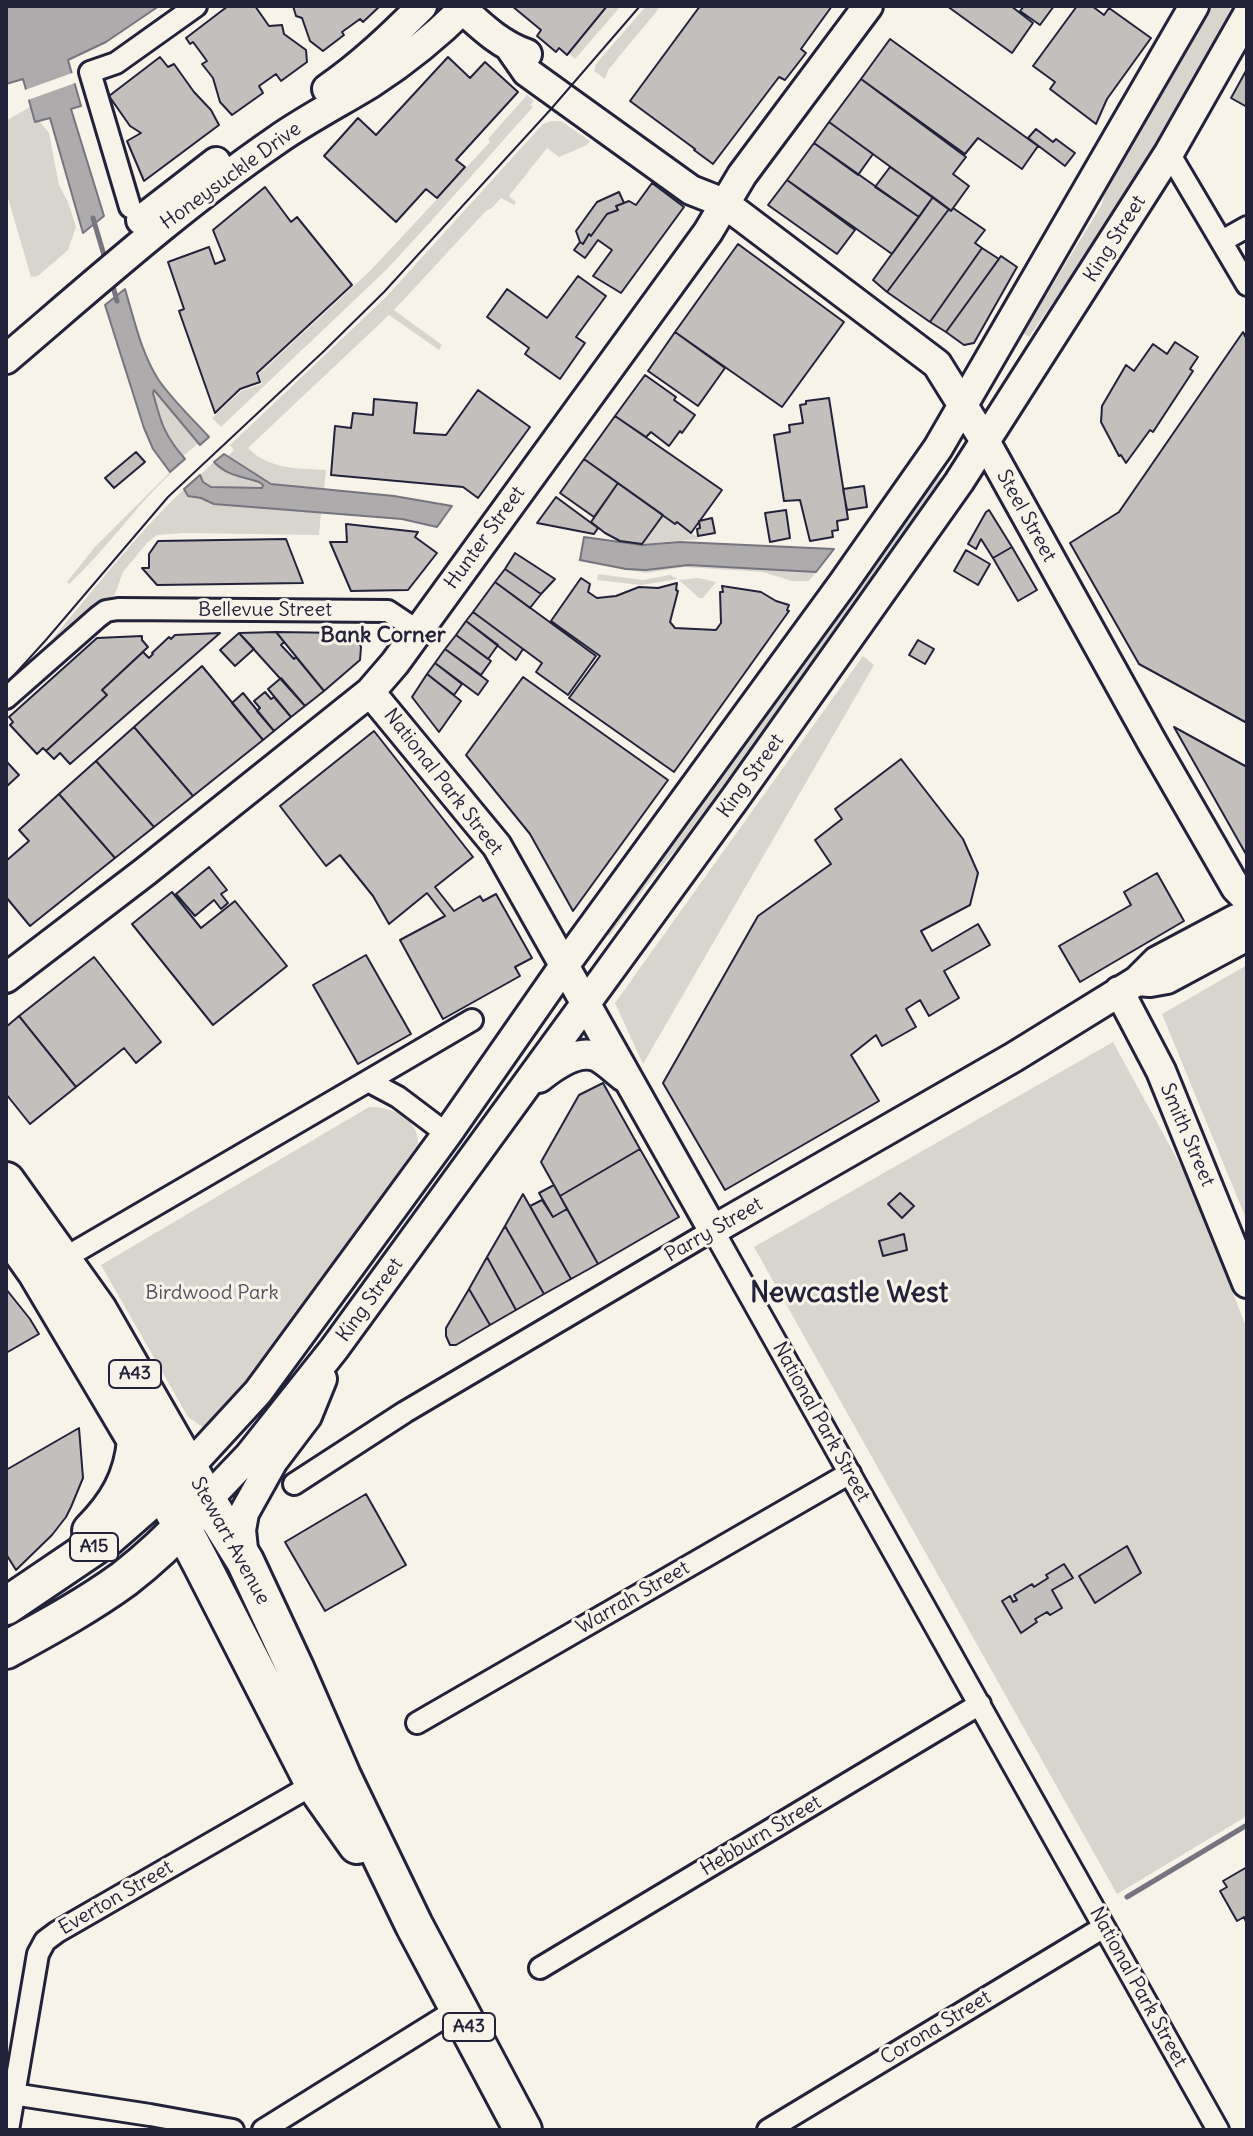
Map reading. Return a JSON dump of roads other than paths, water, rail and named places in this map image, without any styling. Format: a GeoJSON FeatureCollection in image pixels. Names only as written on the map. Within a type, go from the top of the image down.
{"type":"FeatureCollection","features":[{"type":"Feature","properties":{"kind":"highway","name":"Stewart Avenue"},"geometry":{"type":"LineString","coordinates":[[6,1181],[98,1310],[176,1479],[181,1528],[314,1784],[414,1925]]}},
{"type":"Feature","properties":{"kind":"highway","name":"Stewart Avenue"},"geometry":{"type":"LineString","coordinates":[[6,1229],[37,1273],[136,1440],[176,1479],[207,1500],[245,1561],[342,1776],[414,1925],[523,2130]]}},
{"type":"Feature","properties":{"kind":"highway"},"geometry":{"type":"LineString","coordinates":[[43,1582],[115,1504],[131,1470],[136,1440]]}},
{"type":"Feature","properties":{"kind":"highway","name":"A15"},"geometry":{"type":"LineString","coordinates":[[6,1606],[108,1537],[176,1479]]}},
{"type":"Feature","properties":{"kind":"highway","name":"A15"},"geometry":{"type":"LineString","coordinates":[[6,1650],[71,1614],[125,1578],[207,1500]]}},
{"type":"Feature","properties":{"kind":"main road","name":"Honeysuckle Drive"},"geometry":{"type":"LineString","coordinates":[[6,359],[180,188],[350,74],[422,6]]}},
{"type":"Feature","properties":{"kind":"main road","name":"Hunter Street"},"geometry":{"type":"LineString","coordinates":[[6,978],[370,692],[392,667],[708,232],[742,175],[868,6]]}},
{"type":"Feature","properties":{"kind":"main road","name":"King Street"},"geometry":{"type":"LineString","coordinates":[[176,1479],[258,1392],[447,1134],[564,966],[938,448],[1194,6]]}},
{"type":"Feature","properties":{"kind":"main road","name":"Honeysuckle Drive"},"geometry":{"type":"LineString","coordinates":[[123,247],[277,139],[406,59],[436,35],[463,7]]}},
{"type":"Feature","properties":{"kind":"main road","name":"Steel Street"},"geometry":{"type":"LineString","coordinates":[[463,7],[511,49],[527,72],[536,79],[691,190],[724,203],[937,364],[985,441],[1236,888],[1245,918]]}},
{"type":"Feature","properties":{"kind":"main road","name":"King Street"},"geometry":{"type":"LineString","coordinates":[[207,1500],[249,1456],[334,1349],[745,785],[959,482],[1169,153],[1247,16]]}},
{"type":"Feature","properties":{"kind":"main road","name":"Honeysuckle Drive"},"geometry":{"type":"LineString","coordinates":[[6,334],[89,276]]}},
{"type":"Feature","properties":{"kind":"main road","name":"National Park Street"},"geometry":{"type":"LineString","coordinates":[[370,692],[497,846],[713,1230]]}},
{"type":"Feature","properties":{"kind":"main road","name":"Parry Street"},"geometry":{"type":"LineString","coordinates":[[713,1230],[1014,1057],[1128,986],[1167,979],[1245,918]]}},
{"type":"Feature","properties":{"kind":"main road","name":"Smith Street"},"geometry":{"type":"LineString","coordinates":[[1128,986],[1247,1283]]}},
{"type":"Feature","properties":{"kind":"main road"},"geometry":{"type":"LineString","coordinates":[[526,1087],[553,1067],[589,1054],[605,1062],[630,1083]]}},
{"type":"Feature","properties":{"kind":"main road"},"geometry":{"type":"LineString","coordinates":[[245,1561],[241,1530],[244,1513],[273,1461],[307,1416],[334,1349]]}},
{"type":"Feature","properties":{"kind":"street"},"geometry":{"type":"LineString","coordinates":[[130,207],[90,72],[116,63],[196,6]]}},
{"type":"Feature","properties":{"kind":"street"},"geometry":{"type":"LineString","coordinates":[[1169,153],[1247,285]]}},
{"type":"Feature","properties":{"kind":"street"},"geometry":{"type":"LineString","coordinates":[[1222,241],[1247,227]]}},
{"type":"Feature","properties":{"kind":"street","name":"Bellevue Street"},"geometry":{"type":"LineString","coordinates":[[6,698],[106,611],[118,609],[388,611],[418,631]]}},
{"type":"Feature","properties":{"kind":"street"},"geometry":{"type":"LineString","coordinates":[[63,1259],[472,1020]]}},
{"type":"Feature","properties":{"kind":"street"},"geometry":{"type":"LineString","coordinates":[[368,1081],[398,1097],[447,1134]]}},
{"type":"Feature","properties":{"kind":"street","name":"National Park Street"},"geometry":{"type":"LineString","coordinates":[[713,1230],[1218,2130]]}},
{"type":"Feature","properties":{"kind":"street","name":"Parry Street"},"geometry":{"type":"LineString","coordinates":[[294,1484],[405,1412],[713,1230]]}},
{"type":"Feature","properties":{"kind":"street","name":"Warrah Street"},"geometry":{"type":"LineString","coordinates":[[417,1723],[850,1473]]}},
{"type":"Feature","properties":{"kind":"street","name":"Hebburn Street"},"geometry":{"type":"LineString","coordinates":[[540,1968],[980,1704]]}},
{"type":"Feature","properties":{"kind":"street","name":"Everton Street"},"geometry":{"type":"LineString","coordinates":[[8,2130],[10,2093],[38,1954],[45,1941],[314,1784]]}},
{"type":"Feature","properties":{"kind":"street","name":"Corona Street"},"geometry":{"type":"LineString","coordinates":[[768,2130],[1104,1927]]}},
{"type":"Feature","properties":{"kind":"street"},"geometry":{"type":"LineString","coordinates":[[263,2130],[459,2008]]}},
{"type":"Feature","properties":{"kind":"street"},"geometry":{"type":"LineString","coordinates":[[10,2093],[233,2130]]}},
{"type":"Feature","properties":{"kind":"waterway"},"geometry":{"type":"LineString","coordinates":[[93,218],[106,262]]}},
{"type":"Feature","properties":{"kind":"waterway"},"geometry":{"type":"LineString","coordinates":[[111,279],[117,301]]}},
{"type":"Feature","properties":{"kind":"waterway"},"geometry":{"type":"LineString","coordinates":[[1127,1897],[1247,1825]]}},
{"type":"Feature","properties":{"kind":"tram line"},"geometry":{"type":"LineString","coordinates":[[6,684],[168,497],[384,292],[640,6]]}},
{"type":"Feature","properties":{"kind":"district","name":"Bank Corner"},"geometry":{"type":"Point","coordinates":[383,636]}},
{"type":"Feature","properties":{"kind":"district","name":"Newcastle West"},"geometry":{"type":"Point","coordinates":[849,1294]}},
{"type":"Feature","properties":{"kind":"park label","name":"Birdwood Park"},"geometry":{"type":"Point","coordinates":[212,1293]}}]}
